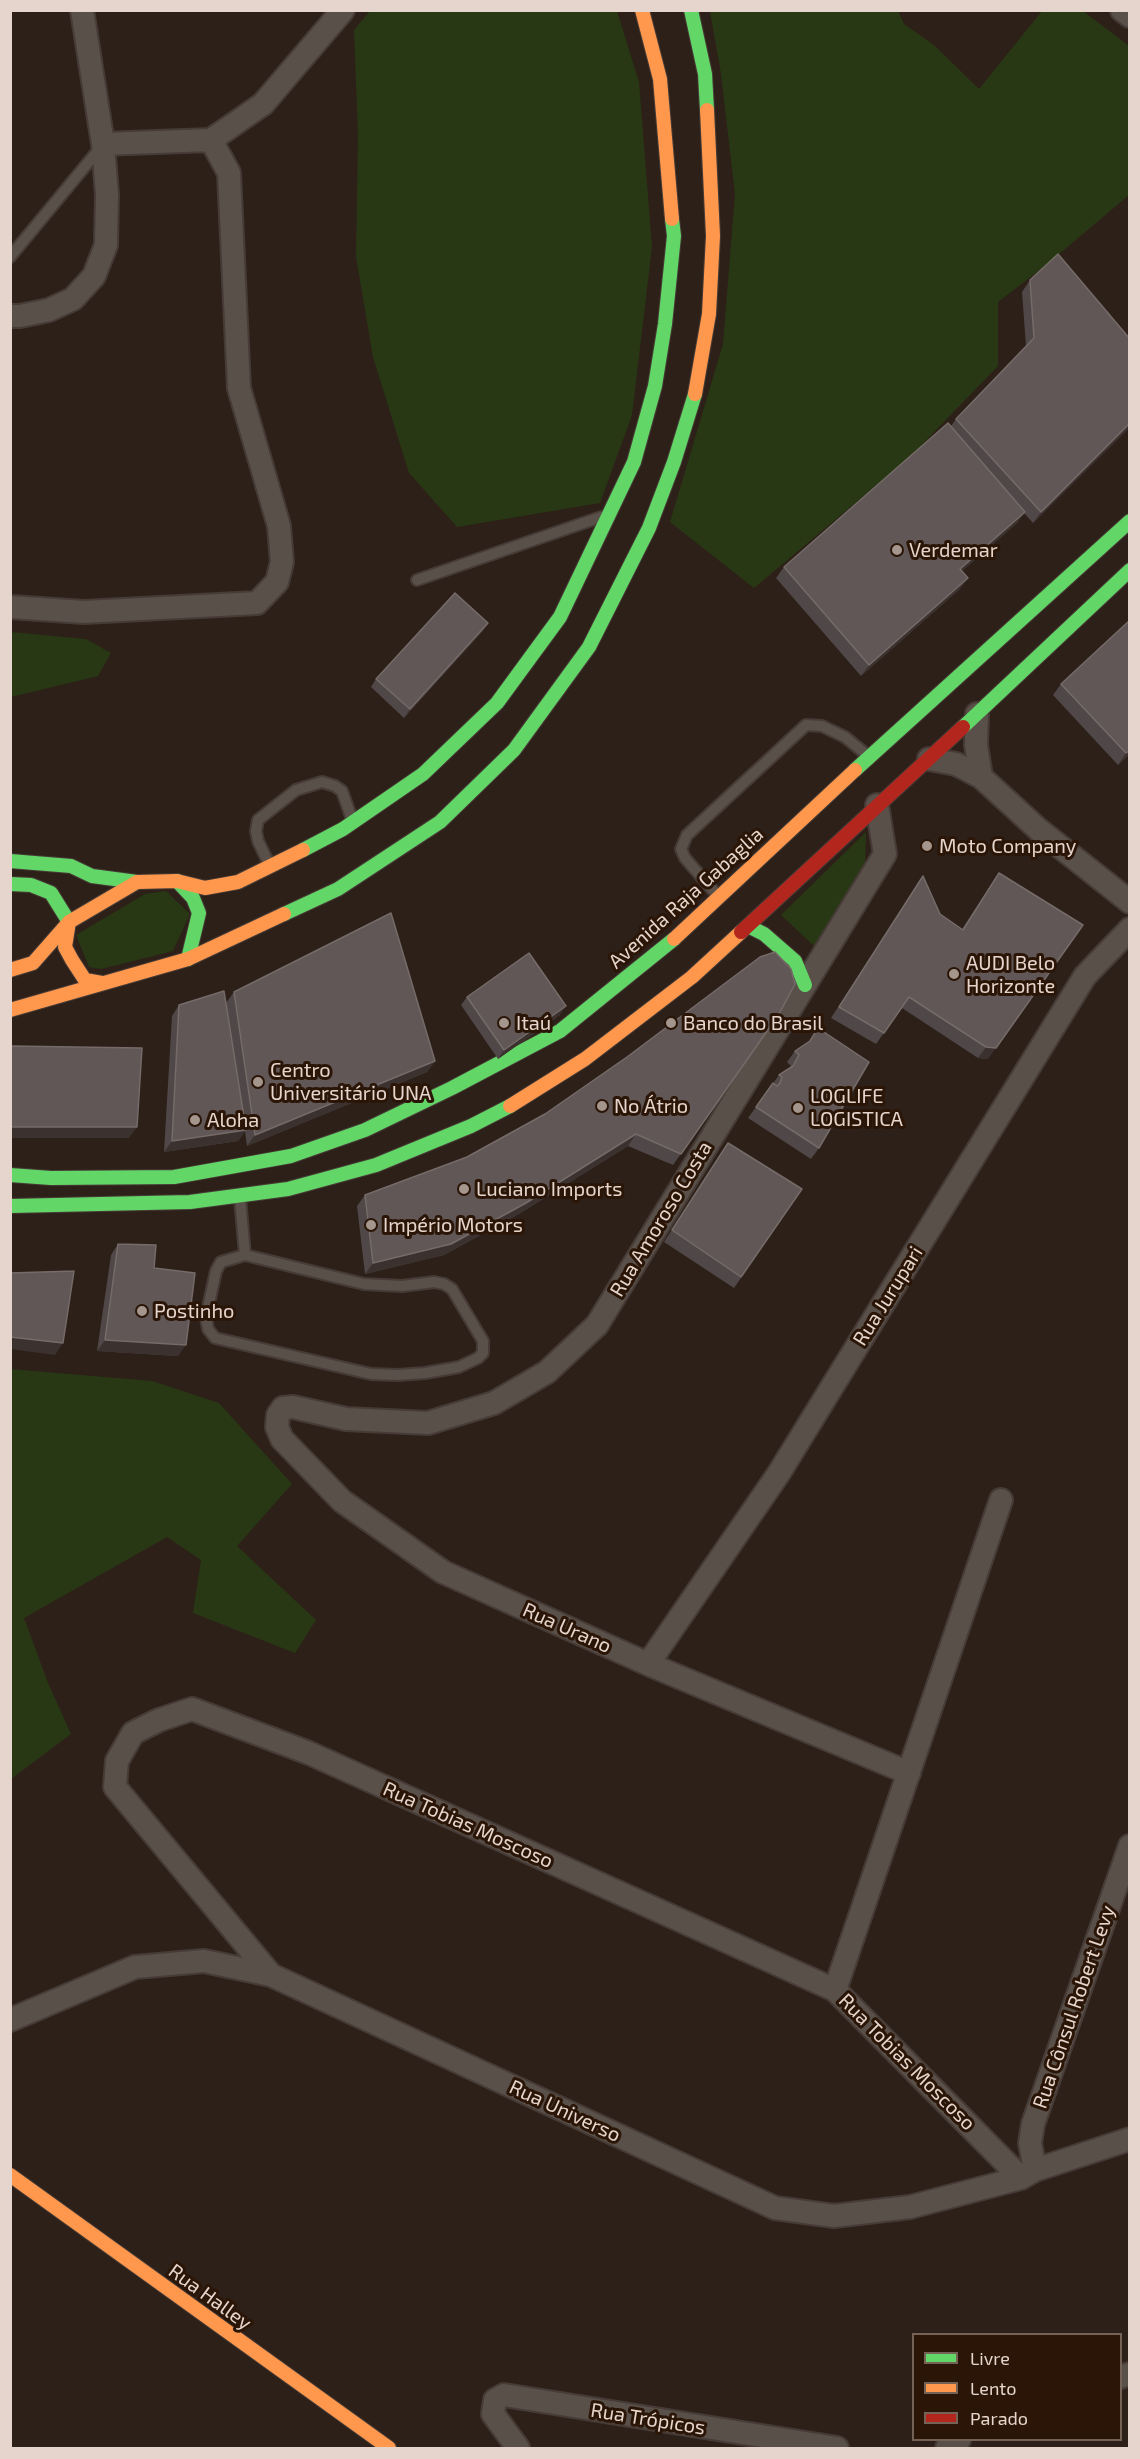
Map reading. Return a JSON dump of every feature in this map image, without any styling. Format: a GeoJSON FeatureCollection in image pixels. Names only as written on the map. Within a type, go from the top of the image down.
{"type":"FeatureCollection","features":[{"type":"Feature","properties":{"kind":"main road"},"geometry":{"type":"LineString","coordinates":[[10,861],[71,866],[92,876],[137,882],[177,881],[205,888],[238,882],[271,867],[354,822],[423,774],[497,703],[560,617],[634,462],[655,386],[665,324],[674,236],[660,79],[642,10]]}},
{"type":"Feature","properties":{"kind":"main road"},"geometry":{"type":"LineString","coordinates":[[10,1010],[188,959],[338,890],[440,822],[514,750],[589,647],[649,528],[674,462],[696,391],[709,314],[713,236],[705,74],[692,10]]}},
{"type":"Feature","properties":{"kind":"main road","name":"Avenida Raja Gabaglia"},"geometry":{"type":"LineString","coordinates":[[10,1175],[51,1178],[174,1177],[291,1156],[365,1130],[452,1088],[560,1031],[665,948],[869,757],[1130,521]]}},
{"type":"Feature","properties":{"kind":"main road"},"geometry":{"type":"LineString","coordinates":[[10,1206],[190,1202],[288,1189],[376,1165],[471,1126],[529,1096],[585,1059],[692,977],[1130,570]]}},
{"type":"Feature","properties":{"kind":"main road"},"geometry":{"type":"LineString","coordinates":[[177,881],[193,898],[199,913],[188,959]]}},
{"type":"Feature","properties":{"kind":"main road"},"geometry":{"type":"LineString","coordinates":[[10,970],[33,963],[69,922],[137,882]]}},
{"type":"Feature","properties":{"kind":"main road"},"geometry":{"type":"LineString","coordinates":[[10,884],[31,885],[51,893],[69,922],[64,947],[85,980],[102,983]]}},
{"type":"Feature","properties":{"kind":"main road"},"geometry":{"type":"LineString","coordinates":[[748,926],[764,934],[795,961],[805,984]]}},
{"type":"Feature","properties":{"kind":"main road","name":"Rua Halley"},"geometry":{"type":"LineString","coordinates":[[13,2183],[389,2448]]}},
{"type":"Feature","properties":{"kind":"street"},"geometry":{"type":"LineString","coordinates":[[10,316],[49,310],[73,299],[94,276],[106,245],[103,144],[82,10]]}},
{"type":"Feature","properties":{"kind":"street"},"geometry":{"type":"LineString","coordinates":[[103,144],[211,140],[262,104],[343,10]]}},
{"type":"Feature","properties":{"kind":"street"},"geometry":{"type":"LineString","coordinates":[[1122,10],[1130,16]]}},
{"type":"Feature","properties":{"kind":"street"},"geometry":{"type":"LineString","coordinates":[[10,608],[84,612],[257,603],[277,582],[282,562],[279,526],[239,388],[229,173],[211,140]]}},
{"type":"Feature","properties":{"kind":"street"},"geometry":{"type":"LineString","coordinates":[[977,714],[976,745],[981,777]]}},
{"type":"Feature","properties":{"kind":"street"},"geometry":{"type":"LineString","coordinates":[[929,759],[956,764],[981,777],[1039,830],[1130,902]]}},
{"type":"Feature","properties":{"kind":"street","name":"Rua Amoroso Costa"},"geometry":{"type":"LineString","coordinates":[[278,1415],[283,1408],[293,1407],[346,1419],[428,1423],[494,1403],[547,1372],[597,1324],[885,855],[878,805]]}},
{"type":"Feature","properties":{"kind":"street","name":"Rua Jurupari"},"geometry":{"type":"LineString","coordinates":[[648,1664],[779,1473],[1085,976],[1130,929]]}},
{"type":"Feature","properties":{"kind":"street","name":"Rua Urano"},"geometry":{"type":"LineString","coordinates":[[278,1415],[277,1427],[282,1438],[342,1501],[443,1572],[648,1664],[909,1773]]}},
{"type":"Feature","properties":{"kind":"street"},"geometry":{"type":"LineString","coordinates":[[835,1990],[1000,1500]]}},
{"type":"Feature","properties":{"kind":"street","name":"Rua Tobias Moscoso"},"geometry":{"type":"LineString","coordinates":[[272,1975],[115,1787],[117,1761],[133,1733],[159,1720],[192,1709],[309,1753],[835,1990],[1028,2174]]}},
{"type":"Feature","properties":{"kind":"street","name":"Rua Cônsul Robert Levy"},"geometry":{"type":"LineString","coordinates":[[1028,2174],[1034,2124],[1130,1846]]}},
{"type":"Feature","properties":{"kind":"street","name":"Rua Universo"},"geometry":{"type":"LineString","coordinates":[[10,2020],[135,1966],[204,1961],[272,1975],[775,2208],[834,2216],[910,2207],[1028,2174],[1130,2139]]}},
{"type":"Feature","properties":{"kind":"street","name":"Rua Trópicos"},"geometry":{"type":"LineString","coordinates":[[518,2448],[493,2414],[495,2400],[504,2396],[837,2448]]}},
{"type":"Feature","properties":{"kind":"lane"},"geometry":{"type":"LineString","coordinates":[[10,257],[103,144]]}},
{"type":"Feature","properties":{"kind":"lane"},"geometry":{"type":"LineString","coordinates":[[417,580],[607,515]]}},
{"type":"Feature","properties":{"kind":"lane"},"geometry":{"type":"LineString","coordinates":[[719,897],[685,858],[681,849],[687,835],[806,725],[822,726],[845,737],[869,757]]}},
{"type":"Feature","properties":{"kind":"lane"},"geometry":{"type":"LineString","coordinates":[[271,867],[258,841],[256,831],[258,820],[296,790],[322,782],[335,786],[342,791],[354,822]]}},
{"type":"Feature","properties":{"kind":"lane"},"geometry":{"type":"LineString","coordinates":[[240,1195],[245,1254]]}},
{"type":"Feature","properties":{"kind":"lane"},"geometry":{"type":"LineString","coordinates":[[245,1254],[364,1284],[402,1286],[434,1282],[444,1284],[452,1289],[483,1341],[483,1353],[478,1358],[459,1366],[398,1376],[371,1374],[214,1338],[208,1329],[206,1317],[216,1271],[221,1262],[245,1254]]}},
{"type":"Feature","properties":{"kind":"green space"},"geometry":{"type":"Polygon","coordinates":[[[370,11],[617,11],[639,82],[652,247],[632,415],[600,503],[457,527],[409,473],[373,357],[356,257],[358,135],[354,30],[370,11]]]}},
{"type":"Feature","properties":{"kind":"green space"},"geometry":{"type":"Polygon","coordinates":[[[710,11],[898,11],[904,24],[934,45],[979,89],[1042,11],[1083,11],[1129,46],[1129,195],[1045,266],[998,302],[998,366],[909,458],[754,588],[670,522],[723,344],[735,194],[721,74],[710,11]]]}},
{"type":"Feature","properties":{"kind":"green space"},"geometry":{"type":"Polygon","coordinates":[[[10,632],[86,639],[111,653],[98,676],[11,697],[10,632]]]}},
{"type":"Feature","properties":{"kind":"green space"},"geometry":{"type":"Polygon","coordinates":[[[866,832],[865,867],[815,947],[781,915],[866,832]]]}},
{"type":"Feature","properties":{"kind":"green space"},"geometry":{"type":"Polygon","coordinates":[[[166,891],[190,914],[173,951],[101,969],[89,967],[76,935],[145,894],[166,891]]]}},
{"type":"Feature","properties":{"kind":"green space"},"geometry":{"type":"Polygon","coordinates":[[[10,1369],[152,1381],[219,1403],[292,1484],[237,1546],[316,1620],[295,1653],[193,1613],[201,1560],[167,1537],[24,1618],[48,1683],[71,1734],[11,1779],[10,1369]]]}},
{"type":"Feature","properties":{"kind":"building"},"geometry":{"type":"Polygon","coordinates":[[[1058,254],[1130,339],[1130,423],[1041,512],[956,419],[1034,338],[1030,280],[1058,254]]]}},
{"type":"Feature","properties":{"kind":"building","name":"Verdemar"},"geometry":{"type":"Polygon","coordinates":[[[948,423],[1025,512],[960,569],[968,578],[869,665],[784,567],[948,423]]]}},
{"type":"Feature","properties":{"kind":"building"},"geometry":{"type":"Polygon","coordinates":[[[455,593],[488,623],[410,709],[376,679],[455,593]]]}},
{"type":"Feature","properties":{"kind":"building"},"geometry":{"type":"Polygon","coordinates":[[[1130,620],[1130,750],[1126,753],[1061,684],[1130,620]]]}},
{"type":"Feature","properties":{"kind":"building","name":"AUDI Belo Horizonte"},"geometry":{"type":"Polygon","coordinates":[[[999,873],[1083,925],[996,1048],[986,1047],[909,997],[884,1033],[839,1007],[923,876],[940,914],[963,930],[999,873]]]}},
{"type":"Feature","properties":{"kind":"building"},"geometry":{"type":"Polygon","coordinates":[[[391,913],[435,1061],[255,1135],[234,992],[391,913]]]}},
{"type":"Feature","properties":{"kind":"building"},"geometry":{"type":"Polygon","coordinates":[[[775,952],[791,969],[795,984],[779,1014],[681,1154],[636,1134],[526,1203],[451,1244],[373,1263],[365,1195],[467,1157],[545,1114],[627,1057],[760,957],[775,952]]]}},
{"type":"Feature","properties":{"kind":"building"},"geometry":{"type":"Polygon","coordinates":[[[529,953],[566,1006],[504,1050],[467,997],[529,953]]]}},
{"type":"Feature","properties":{"kind":"building"},"geometry":{"type":"Polygon","coordinates":[[[224,991],[246,1130],[172,1141],[179,1005],[224,991]]]}},
{"type":"Feature","properties":{"kind":"building","name":"LOGLIFE LOGISTICA"},"geometry":{"type":"Polygon","coordinates":[[[818,1028],[869,1062],[819,1148],[756,1107],[773,1083],[777,1086],[780,1083],[782,1077],[779,1075],[793,1066],[799,1055],[795,1051],[810,1041],[818,1028]]]}},
{"type":"Feature","properties":{"kind":"building"},"geometry":{"type":"Polygon","coordinates":[[[10,1046],[142,1048],[137,1127],[10,1127],[10,1046]]]}},
{"type":"Feature","properties":{"kind":"building"},"geometry":{"type":"Polygon","coordinates":[[[728,1143],[802,1189],[741,1277],[672,1230],[728,1143]]]}},
{"type":"Feature","properties":{"kind":"building"},"geometry":{"type":"Polygon","coordinates":[[[118,1244],[156,1245],[154,1268],[195,1273],[186,1345],[105,1340],[118,1244]]]}},
{"type":"Feature","properties":{"kind":"building"},"geometry":{"type":"Polygon","coordinates":[[[74,1271],[63,1343],[10,1337],[10,1273],[74,1271]]]}},
{"type":"Feature","properties":{"kind":"traffic: fast"},"geometry":{"type":"LineString","coordinates":[[691,10],[705,74],[707,110]]}},
{"type":"Feature","properties":{"kind":"traffic: fast"},"geometry":{"type":"LineString","coordinates":[[303,850],[343,829],[423,774],[497,703],[560,617],[634,462],[655,386],[665,324],[674,236],[672,219]]}},
{"type":"Feature","properties":{"kind":"traffic: fast"},"geometry":{"type":"LineString","coordinates":[[284,914],[338,889],[440,822],[514,750],[589,647],[649,528],[674,462],[695,394]]}},
{"type":"Feature","properties":{"kind":"traffic: fast"},"geometry":{"type":"LineString","coordinates":[[855,770],[1130,521]]}},
{"type":"Feature","properties":{"kind":"traffic: fast"},"geometry":{"type":"LineString","coordinates":[[963,727],[1130,570]]}},
{"type":"Feature","properties":{"kind":"traffic: fast"},"geometry":{"type":"LineString","coordinates":[[10,861],[71,866],[92,876],[137,882]]}},
{"type":"Feature","properties":{"kind":"traffic: fast"},"geometry":{"type":"LineString","coordinates":[[177,881],[193,898],[199,913],[188,959]]}},
{"type":"Feature","properties":{"kind":"traffic: fast"},"geometry":{"type":"LineString","coordinates":[[10,884],[31,885],[51,893],[69,922]]}},
{"type":"Feature","properties":{"kind":"traffic: fast"},"geometry":{"type":"LineString","coordinates":[[748,926],[764,934],[795,961],[805,985]]}},
{"type":"Feature","properties":{"kind":"traffic: fast"},"geometry":{"type":"LineString","coordinates":[[10,1175],[51,1178],[174,1177],[291,1156],[365,1130],[452,1088],[560,1031],[674,939]]}},
{"type":"Feature","properties":{"kind":"traffic: fast"},"geometry":{"type":"LineString","coordinates":[[10,1206],[190,1202],[288,1189],[376,1165],[471,1126],[510,1106]]}},
{"type":"Feature","properties":{"kind":"traffic: slow"},"geometry":{"type":"LineString","coordinates":[[642,10],[660,79],[672,219]]}},
{"type":"Feature","properties":{"kind":"traffic: slow"},"geometry":{"type":"LineString","coordinates":[[695,394],[709,314],[713,236],[707,110]]}},
{"type":"Feature","properties":{"kind":"traffic: slow"},"geometry":{"type":"LineString","coordinates":[[674,939],[855,770]]}},
{"type":"Feature","properties":{"kind":"traffic: slow"},"geometry":{"type":"LineString","coordinates":[[10,970],[33,963],[69,922],[137,882],[177,881],[205,888],[238,882],[303,850]]}},
{"type":"Feature","properties":{"kind":"traffic: slow"},"geometry":{"type":"LineString","coordinates":[[10,1010],[188,959],[284,914]]}},
{"type":"Feature","properties":{"kind":"traffic: slow"},"geometry":{"type":"LineString","coordinates":[[69,922],[65,947],[72,960],[85,980],[102,983]]}},
{"type":"Feature","properties":{"kind":"traffic: slow"},"geometry":{"type":"LineString","coordinates":[[510,1106],[585,1059],[692,977],[741,932]]}},
{"type":"Feature","properties":{"kind":"traffic: slow"},"geometry":{"type":"LineString","coordinates":[[10,2175],[389,2448]]}},
{"type":"Feature","properties":{"kind":"traffic: jam"},"geometry":{"type":"LineString","coordinates":[[741,932],[963,727]]}},
{"type":"Feature","properties":{"kind":"place","name":"Verdemar"},"geometry":{"type":"Point","coordinates":[897,550]}},
{"type":"Feature","properties":{"kind":"place","name":"Moto Company"},"geometry":{"type":"Point","coordinates":[927,846]}},
{"type":"Feature","properties":{"kind":"place","name":"AUDI Belo Horizonte"},"geometry":{"type":"Point","coordinates":[954,974]}},
{"type":"Feature","properties":{"kind":"place","name":"Itaú"},"geometry":{"type":"Point","coordinates":[504,1023]}},
{"type":"Feature","properties":{"kind":"place","name":"Banco do Brasil"},"geometry":{"type":"Point","coordinates":[671,1023]}},
{"type":"Feature","properties":{"kind":"place","name":"Centro Universitário UNA"},"geometry":{"type":"Point","coordinates":[258,1082]}},
{"type":"Feature","properties":{"kind":"place","name":"No Átrio"},"geometry":{"type":"Point","coordinates":[602,1106]}},
{"type":"Feature","properties":{"kind":"place","name":"LOGLIFE LOGISTICA"},"geometry":{"type":"Point","coordinates":[798,1108]}},
{"type":"Feature","properties":{"kind":"place","name":"Aloha"},"geometry":{"type":"Point","coordinates":[195,1120]}},
{"type":"Feature","properties":{"kind":"place","name":"Luciano Imports"},"geometry":{"type":"Point","coordinates":[464,1189]}},
{"type":"Feature","properties":{"kind":"place","name":"Império Motors"},"geometry":{"type":"Point","coordinates":[371,1225]}},
{"type":"Feature","properties":{"kind":"place","name":"Postinho"},"geometry":{"type":"Point","coordinates":[142,1311]}}]}
